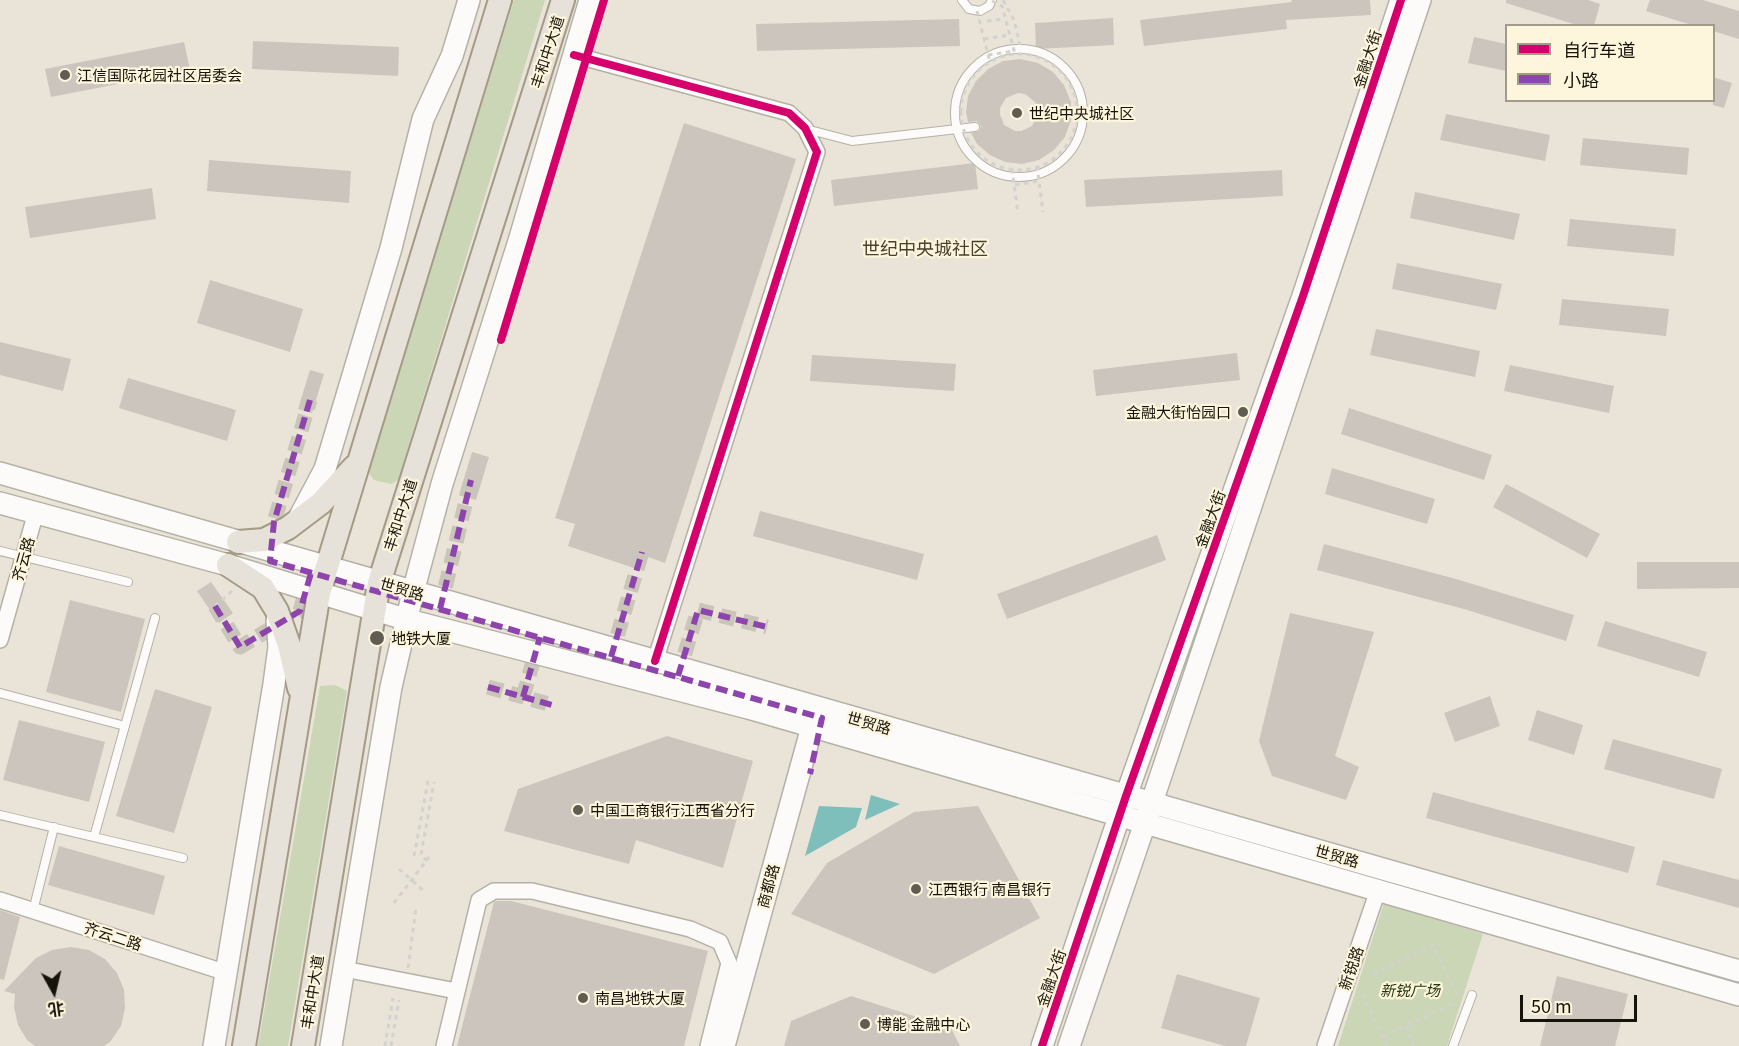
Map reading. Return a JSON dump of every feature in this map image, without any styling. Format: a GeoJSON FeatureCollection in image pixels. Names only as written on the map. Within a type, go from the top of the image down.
{"type":"FeatureCollection","features":[{"type":"Feature","properties":{"kind":"main road"},"geometry":{"type":"LineString","coordinates":[[298,520],[324,469],[391,248],[423,119],[452,56],[469,0]]}},
{"type":"Feature","properties":{"kind":"main road"},"geometry":{"type":"LineString","coordinates":[[244,1046],[319,593],[500,0]]}},
{"type":"Feature","properties":{"kind":"main road","name":"丰和中大道"},"geometry":{"type":"LineString","coordinates":[[303,1046],[379,583],[563,0]]}},
{"type":"Feature","properties":{"kind":"main road"},"geometry":{"type":"LineString","coordinates":[[331,1046],[391,687],[413,592],[442,484],[519,241],[590,0]]}},
{"type":"Feature","properties":{"kind":"main road","name":"金融大街"},"geometry":{"type":"LineString","coordinates":[[1042,1046],[1122,806],[1303,296],[1401,0]]}},
{"type":"Feature","properties":{"kind":"main road","name":"金融大街"},"geometry":{"type":"LineString","coordinates":[[1069,1046],[1420,0]]}},
{"type":"Feature","properties":{"kind":"main road"},"geometry":{"type":"LineString","coordinates":[[238,542],[264,540],[298,520],[321,503],[359,461]]}},
{"type":"Feature","properties":{"kind":"main road","name":"世贸路"},"geometry":{"type":"LineString","coordinates":[[0,473],[655,661],[1122,806]]}},
{"type":"Feature","properties":{"kind":"main road","name":"世贸路"},"geometry":{"type":"LineString","coordinates":[[0,503],[228,566],[408,620],[1122,806],[1739,971]]}},
{"type":"Feature","properties":{"kind":"main road"},"geometry":{"type":"LineString","coordinates":[[228,566],[262,588],[277,611],[289,645],[302,699]]}},
{"type":"Feature","properties":{"kind":"main road"},"geometry":{"type":"LineString","coordinates":[[214,1046],[274,684],[279,647],[277,611]]}},
{"type":"Feature","properties":{"kind":"main road","name":"商都路"},"geometry":{"type":"LineString","coordinates":[[724,1046],[812,727]]}},
{"type":"Feature","properties":{"kind":"main road","name":"世贸路"},"geometry":{"type":"LineString","coordinates":[[1148,813],[1378,890],[1739,995]]}},
{"type":"Feature","properties":{"kind":"street"},"geometry":{"type":"LineString","coordinates":[[573,55],[789,113],[805,128],[817,152],[655,661]]}},
{"type":"Feature","properties":{"kind":"street","name":"齐云路"},"geometry":{"type":"LineString","coordinates":[[0,640],[36,513]]}},
{"type":"Feature","properties":{"kind":"street","name":"新锐路"},"geometry":{"type":"LineString","coordinates":[[1325,1046],[1378,890]]}},
{"type":"Feature","properties":{"kind":"street"},"geometry":{"type":"LineString","coordinates":[[444,1046],[479,900],[494,891],[531,891],[690,929],[720,942],[729,963],[708,1046]]}},
{"type":"Feature","properties":{"kind":"street","name":"齐云二路"},"geometry":{"type":"LineString","coordinates":[[0,900],[226,973]]}},
{"type":"Feature","properties":{"kind":"street"},"geometry":{"type":"LineString","coordinates":[[344,969],[456,991]]}},
{"type":"Feature","properties":{"kind":"lane"},"geometry":{"type":"LineString","coordinates":[[962,0],[969,9],[977,10],[985,9],[992,1]]}},
{"type":"Feature","properties":{"kind":"lane"},"geometry":{"type":"LineString","coordinates":[[1012,48],[1017,51],[1034,50],[1054,58],[1071,73],[1081,92],[1084,114],[1080,135],[1070,153],[1055,167],[1036,175],[1016,177],[996,173],[978,163],[964,148],[956,129],[955,107],[960,86],[973,68],[991,55],[1012,48]]}},
{"type":"Feature","properties":{"kind":"lane"},"geometry":{"type":"LineString","coordinates":[[805,128],[852,141],[975,127]]}},
{"type":"Feature","properties":{"kind":"lane"},"geometry":{"type":"LineString","coordinates":[[0,550],[128,582]]}},
{"type":"Feature","properties":{"kind":"lane"},"geometry":{"type":"LineString","coordinates":[[94,837],[155,618]]}},
{"type":"Feature","properties":{"kind":"lane"},"geometry":{"type":"LineString","coordinates":[[0,693],[125,726]]}},
{"type":"Feature","properties":{"kind":"lane"},"geometry":{"type":"LineString","coordinates":[[0,815],[183,858]]}},
{"type":"Feature","properties":{"kind":"lane"},"geometry":{"type":"LineString","coordinates":[[33,911],[54,828]]}},
{"type":"Feature","properties":{"kind":"lane"},"geometry":{"type":"LineString","coordinates":[[1453,1046],[1472,995]]}},
{"type":"Feature","properties":{"kind":"path"},"geometry":{"type":"LineString","coordinates":[[1003,0],[1014,20],[1017,51]]}},
{"type":"Feature","properties":{"kind":"path"},"geometry":{"type":"LineString","coordinates":[[992,1],[1002,6],[1017,51]]}},
{"type":"Feature","properties":{"kind":"path"},"geometry":{"type":"LineString","coordinates":[[977,10],[990,62]]}},
{"type":"Feature","properties":{"kind":"path"},"geometry":{"type":"LineString","coordinates":[[979,22],[1005,19]]}},
{"type":"Feature","properties":{"kind":"path"},"geometry":{"type":"LineString","coordinates":[[984,39],[1010,35]]}},
{"type":"Feature","properties":{"kind":"path"},"geometry":{"type":"LineString","coordinates":[[988,55],[1017,51],[1034,55],[1052,64],[1066,77],[1075,94],[1078,113],[1074,132],[1064,149],[1050,161],[1032,169],[1012,170],[994,164],[979,154],[967,138],[962,120],[962,101],[968,83],[980,69],[996,58],[1017,51]]}},
{"type":"Feature","properties":{"kind":"path"},"geometry":{"type":"LineString","coordinates":[[1038,166],[1043,212]]}},
{"type":"Feature","properties":{"kind":"path"},"geometry":{"type":"LineString","coordinates":[[1012,170],[1018,214]]}},
{"type":"Feature","properties":{"kind":"path"},"geometry":{"type":"LineString","coordinates":[[1015,184],[1039,181]]}},
{"type":"Feature","properties":{"kind":"path"},"geometry":{"type":"LineString","coordinates":[[414,856],[428,782]]}},
{"type":"Feature","properties":{"kind":"path"},"geometry":{"type":"LineString","coordinates":[[394,903],[428,859],[421,855],[434,783]]}},
{"type":"Feature","properties":{"kind":"path"},"geometry":{"type":"LineString","coordinates":[[399,869],[424,891]]}},
{"type":"Feature","properties":{"kind":"path"},"geometry":{"type":"LineString","coordinates":[[406,981],[416,908]]}},
{"type":"Feature","properties":{"kind":"path"},"geometry":{"type":"LineString","coordinates":[[1373,974],[1433,945],[1459,1001]]}},
{"type":"Feature","properties":{"kind":"path"},"geometry":{"type":"LineString","coordinates":[[1362,993],[1387,1046]]}},
{"type":"Feature","properties":{"kind":"path"},"geometry":{"type":"LineString","coordinates":[[1383,1036],[1472,995]]}},
{"type":"Feature","properties":{"kind":"path"},"geometry":{"type":"LineString","coordinates":[[385,1046],[393,998]]}},
{"type":"Feature","properties":{"kind":"path"},"geometry":{"type":"LineString","coordinates":[[391,1046],[399,1000]]}},
{"type":"Feature","properties":{"kind":"path"},"geometry":{"type":"LineString","coordinates":[[1406,1026],[1414,1046]]}},
{"type":"Feature","properties":{"kind":"green space"},"geometry":{"type":"Polygon","coordinates":[[[514,0],[545,0],[398,480],[391,484],[374,480],[367,470],[514,0]]]}},
{"type":"Feature","properties":{"kind":"green space"},"geometry":{"type":"Polygon","coordinates":[[[335,685],[347,691],[288,1046],[258,1046],[320,686],[335,685]]]}},
{"type":"Feature","properties":{"kind":"green space","name":"新锐广场"},"geometry":{"type":"Polygon","coordinates":[[[1384,903],[1483,934],[1447,1046],[1338,1046],[1384,903]]]}},
{"type":"Feature","properties":{"kind":"water"},"geometry":{"type":"Polygon","coordinates":[[[871,795],[900,804],[865,820],[871,795]]]}},
{"type":"Feature","properties":{"kind":"water"},"geometry":{"type":"Polygon","coordinates":[[[819,806],[862,808],[856,827],[805,856],[819,806]]]}},
{"type":"Feature","properties":{"kind":"building"},"geometry":{"type":"Polygon","coordinates":[[[1291,0],[1370,0],[1371,15],[1286,20],[1287,29],[1144,46],[1140,20],[1292,2],[1291,0]]]}},
{"type":"Feature","properties":{"kind":"building"},"geometry":{"type":"Polygon","coordinates":[[[1506,0],[1588,0],[1600,4],[1595,24],[1574,24],[1506,3],[1506,0]]]}},
{"type":"Feature","properties":{"kind":"building"},"geometry":{"type":"Polygon","coordinates":[[[1650,0],[1703,0],[1739,11],[1739,39],[1715,32],[1715,24],[1688,24],[1646,11],[1650,0]]]}},
{"type":"Feature","properties":{"kind":"building"},"geometry":{"type":"Polygon","coordinates":[[[1113,18],[1114,45],[1036,49],[1035,23],[1113,18]]]}},
{"type":"Feature","properties":{"kind":"building"},"geometry":{"type":"Polygon","coordinates":[[[959,19],[960,46],[757,51],[756,24],[959,19]]]}},
{"type":"Feature","properties":{"kind":"building"},"geometry":{"type":"Polygon","coordinates":[[[1474,37],[1505,44],[1505,71],[1468,63],[1474,37]]]}},
{"type":"Feature","properties":{"kind":"building"},"geometry":{"type":"Polygon","coordinates":[[[253,41],[399,47],[398,76],[252,69],[253,41]]]}},
{"type":"Feature","properties":{"kind":"building"},"geometry":{"type":"Polygon","coordinates":[[[184,42],[190,70],[51,97],[45,69],[184,42]]]}},
{"type":"Feature","properties":{"kind":"building"},"geometry":{"type":"Polygon","coordinates":[[[1020,59],[1038,63],[1053,72],[1064,85],[1071,102],[1071,120],[1065,137],[1054,150],[1039,160],[1022,164],[1005,162],[990,155],[977,144],[971,133],[979,131],[981,126],[977,121],[968,122],[966,112],[968,96],[976,81],[988,69],[1003,61],[1020,59]],[[1018,93],[1006,98],[1000,108],[1004,125],[1015,131],[1032,126],[1038,114],[1035,102],[1025,94],[1018,93]]]}},
{"type":"Feature","properties":{"kind":"building"},"geometry":{"type":"Polygon","coordinates":[[[1715,78],[1732,83],[1724,108],[1713,105],[1715,78]]]}},
{"type":"Feature","properties":{"kind":"building"},"geometry":{"type":"Polygon","coordinates":[[[1446,114],[1550,135],[1545,161],[1440,140],[1446,114]]]}},
{"type":"Feature","properties":{"kind":"building"},"geometry":{"type":"Polygon","coordinates":[[[684,123],[796,159],[665,563],[648,557],[643,571],[568,546],[575,524],[555,518],[684,123]]]}},
{"type":"Feature","properties":{"kind":"building"},"geometry":{"type":"Polygon","coordinates":[[[1583,138],[1689,148],[1687,175],[1580,165],[1583,138]]]}},
{"type":"Feature","properties":{"kind":"building"},"geometry":{"type":"Polygon","coordinates":[[[209,160],[351,171],[349,203],[207,191],[209,160]]]}},
{"type":"Feature","properties":{"kind":"building"},"geometry":{"type":"Polygon","coordinates":[[[975,163],[978,189],[834,206],[831,180],[975,163]]]}},
{"type":"Feature","properties":{"kind":"building"},"geometry":{"type":"Polygon","coordinates":[[[1282,170],[1283,196],[1086,207],[1084,180],[1282,170]]]}},
{"type":"Feature","properties":{"kind":"building"},"geometry":{"type":"Polygon","coordinates":[[[152,188],[156,219],[30,238],[25,207],[152,188]]]}},
{"type":"Feature","properties":{"kind":"building"},"geometry":{"type":"Polygon","coordinates":[[[1415,192],[1520,214],[1514,240],[1410,218],[1415,192]]]}},
{"type":"Feature","properties":{"kind":"building"},"geometry":{"type":"Polygon","coordinates":[[[1570,219],[1676,229],[1674,256],[1567,246],[1570,219]]]}},
{"type":"Feature","properties":{"kind":"building"},"geometry":{"type":"Polygon","coordinates":[[[1397,263],[1502,284],[1496,310],[1392,289],[1397,263]]]}},
{"type":"Feature","properties":{"kind":"building"},"geometry":{"type":"Polygon","coordinates":[[[210,280],[303,309],[290,352],[197,323],[210,280]]]}},
{"type":"Feature","properties":{"kind":"building"},"geometry":{"type":"Polygon","coordinates":[[[1562,299],[1669,309],[1666,336],[1559,325],[1562,299]]]}},
{"type":"Feature","properties":{"kind":"building"},"geometry":{"type":"Polygon","coordinates":[[[1376,329],[1480,351],[1475,377],[1370,355],[1376,329]]]}},
{"type":"Feature","properties":{"kind":"building"},"geometry":{"type":"Polygon","coordinates":[[[0,342],[71,359],[63,391],[0,375],[0,342]]]}},
{"type":"Feature","properties":{"kind":"building"},"geometry":{"type":"Polygon","coordinates":[[[1237,353],[1240,380],[1096,396],[1093,370],[1237,353]]]}},
{"type":"Feature","properties":{"kind":"building"},"geometry":{"type":"Polygon","coordinates":[[[812,355],[956,364],[954,391],[810,381],[812,355]]]}},
{"type":"Feature","properties":{"kind":"building"},"geometry":{"type":"Polygon","coordinates":[[[1510,365],[1614,386],[1609,413],[1504,391],[1510,365]]]}},
{"type":"Feature","properties":{"kind":"building"},"geometry":{"type":"Polygon","coordinates":[[[310,370],[324,374],[312,413],[298,409],[310,370]]]}},
{"type":"Feature","properties":{"kind":"building"},"geometry":{"type":"Polygon","coordinates":[[[128,378],[236,410],[227,441],[119,408],[128,378]]]}},
{"type":"Feature","properties":{"kind":"building"},"geometry":{"type":"Polygon","coordinates":[[[1349,408],[1492,455],[1484,480],[1341,434],[1349,408]]]}},
{"type":"Feature","properties":{"kind":"building"},"geometry":{"type":"Polygon","coordinates":[[[472,452],[489,457],[476,500],[459,495],[472,452]]]}},
{"type":"Feature","properties":{"kind":"building"},"geometry":{"type":"Polygon","coordinates":[[[1332,468],[1435,499],[1427,524],[1325,494],[1332,468]]]}},
{"type":"Feature","properties":{"kind":"building"},"geometry":{"type":"Polygon","coordinates":[[[1506,484],[1600,534],[1587,558],[1493,507],[1506,484]]]}},
{"type":"Feature","properties":{"kind":"building"},"geometry":{"type":"Polygon","coordinates":[[[760,511],[924,554],[917,580],[753,536],[760,511]]]}},
{"type":"Feature","properties":{"kind":"building"},"geometry":{"type":"Polygon","coordinates":[[[1157,535],[1166,560],[1007,619],[997,594],[1157,535]]]}},
{"type":"Feature","properties":{"kind":"building"},"geometry":{"type":"Polygon","coordinates":[[[1324,544],[1456,579],[1574,615],[1566,641],[1464,609],[1317,570],[1324,544]]]}},
{"type":"Feature","properties":{"kind":"building"},"geometry":{"type":"Polygon","coordinates":[[[1637,562],[1739,562],[1739,588],[1637,589],[1637,562]]]}},
{"type":"Feature","properties":{"kind":"building"},"geometry":{"type":"Polygon","coordinates":[[[211,582],[233,613],[219,623],[197,591],[211,582]]]}},
{"type":"Feature","properties":{"kind":"building"},"geometry":{"type":"Polygon","coordinates":[[[70,600],[145,619],[121,712],[46,692],[70,600]]]}},
{"type":"Feature","properties":{"kind":"building"},"geometry":{"type":"Polygon","coordinates":[[[1290,613],[1374,632],[1335,756],[1359,767],[1346,800],[1272,776],[1259,741],[1290,613]]]}},
{"type":"Feature","properties":{"kind":"building"},"geometry":{"type":"Polygon","coordinates":[[[1605,621],[1707,652],[1699,677],[1597,646],[1605,621]]]}},
{"type":"Feature","properties":{"kind":"building"},"geometry":{"type":"Polygon","coordinates":[[[155,689],[212,707],[174,833],[116,816],[155,689]]]}},
{"type":"Feature","properties":{"kind":"building"},"geometry":{"type":"Polygon","coordinates":[[[1490,696],[1500,726],[1455,742],[1444,713],[1490,696]]]}},
{"type":"Feature","properties":{"kind":"building"},"geometry":{"type":"Polygon","coordinates":[[[1537,710],[1583,725],[1574,755],[1528,740],[1537,710]]]}},
{"type":"Feature","properties":{"kind":"building"},"geometry":{"type":"Polygon","coordinates":[[[19,720],[105,742],[89,802],[3,780],[19,720]]]}},
{"type":"Feature","properties":{"kind":"building"},"geometry":{"type":"Polygon","coordinates":[[[667,736],[753,761],[723,868],[636,840],[629,864],[504,831],[518,789],[667,736]]]}},
{"type":"Feature","properties":{"kind":"building"},"geometry":{"type":"Polygon","coordinates":[[[1613,739],[1722,769],[1714,799],[1604,769],[1613,739]]]}},
{"type":"Feature","properties":{"kind":"building"},"geometry":{"type":"Polygon","coordinates":[[[1433,792],[1635,847],[1628,873],[1426,818],[1433,792]]]}},
{"type":"Feature","properties":{"kind":"building","name":"江西银行 南昌银行"},"geometry":{"type":"Polygon","coordinates":[[[978,806],[1040,918],[934,974],[791,914],[827,863],[914,812],[978,806]]]}},
{"type":"Feature","properties":{"kind":"building"},"geometry":{"type":"Polygon","coordinates":[[[59,846],[165,876],[154,915],[48,885],[59,846]]]}},
{"type":"Feature","properties":{"kind":"building"},"geometry":{"type":"Polygon","coordinates":[[[1663,860],[1739,880],[1739,908],[1656,885],[1663,860]]]}},
{"type":"Feature","properties":{"kind":"building","name":"南昌地铁大厦"},"geometry":{"type":"Polygon","coordinates":[[[511,901],[708,951],[684,1046],[457,1046],[494,902],[511,901]]]}},
{"type":"Feature","properties":{"kind":"building"},"geometry":{"type":"Polygon","coordinates":[[[0,910],[20,917],[4,980],[0,979],[0,910]]]}},
{"type":"Feature","properties":{"kind":"building"},"geometry":{"type":"Polygon","coordinates":[[[71,947],[89,950],[105,959],[117,973],[124,990],[125,1008],[121,1026],[110,1042],[104,1046],[35,1046],[27,1040],[18,1025],[14,1007],[15,994],[4,991],[36,958],[52,950],[71,947]]]}},
{"type":"Feature","properties":{"kind":"building"},"geometry":{"type":"Polygon","coordinates":[[[1177,974],[1260,998],[1246,1046],[1225,1046],[1161,1028],[1177,974]]]}},
{"type":"Feature","properties":{"kind":"building"},"geometry":{"type":"Polygon","coordinates":[[[1557,976],[1628,994],[1615,1046],[1540,1046],[1557,976]]]}},
{"type":"Feature","properties":{"kind":"building","name":"博能 金融中心"},"geometry":{"type":"Polygon","coordinates":[[[851,996],[951,1028],[960,1046],[784,1046],[791,1021],[851,996]]]}},
{"type":"Feature","properties":{"kind":"tunnel"},"geometry":{"type":"LineString","coordinates":[[272,541],[274,522],[310,400]]}},
{"type":"Feature","properties":{"kind":"tunnel"},"geometry":{"type":"LineString","coordinates":[[440,609],[471,480]]}},
{"type":"Feature","properties":{"kind":"tunnel"},"geometry":{"type":"LineString","coordinates":[[611,657],[642,552]]}},
{"type":"Feature","properties":{"kind":"tunnel"},"geometry":{"type":"LineString","coordinates":[[215,606],[240,647],[300,611],[311,573]]}},
{"type":"Feature","properties":{"kind":"tunnel"},"geometry":{"type":"LineString","coordinates":[[678,676],[698,610],[767,627]]}},
{"type":"Feature","properties":{"kind":"tunnel"},"geometry":{"type":"LineString","coordinates":[[523,697],[540,637]]}},
{"type":"Feature","properties":{"kind":"tunnel"},"geometry":{"type":"LineString","coordinates":[[488,687],[552,705]]}},
{"type":"Feature","properties":{"kind":"marked path"},"geometry":{"type":"LineString","coordinates":[[310,400],[274,522],[270,561],[822,718],[810,774]]}},
{"type":"Feature","properties":{"kind":"marked path"},"geometry":{"type":"LineString","coordinates":[[440,609],[471,480]]}},
{"type":"Feature","properties":{"kind":"marked path"},"geometry":{"type":"LineString","coordinates":[[611,657],[642,552]]}},
{"type":"Feature","properties":{"kind":"marked path"},"geometry":{"type":"LineString","coordinates":[[215,606],[240,647],[300,611],[311,573]]}},
{"type":"Feature","properties":{"kind":"marked path"},"geometry":{"type":"LineString","coordinates":[[678,676],[698,610],[767,627]]}},
{"type":"Feature","properties":{"kind":"marked path"},"geometry":{"type":"LineString","coordinates":[[523,697],[540,637]]}},
{"type":"Feature","properties":{"kind":"marked path"},"geometry":{"type":"LineString","coordinates":[[488,687],[552,705]]}},
{"type":"Feature","properties":{"kind":"cycle path"},"geometry":{"type":"LineString","coordinates":[[501,340],[604,0]]}},
{"type":"Feature","properties":{"kind":"cycle path"},"geometry":{"type":"LineString","coordinates":[[1042,1046],[1126,796],[1303,296],[1401,0]]}},
{"type":"Feature","properties":{"kind":"cycle path"},"geometry":{"type":"LineString","coordinates":[[574,55],[789,113],[805,128],[817,152],[655,661]]}},
{"type":"Feature","properties":{"kind":"place","name":"江信国际花园社区居委会"},"geometry":{"type":"Point","coordinates":[65,75]}},
{"type":"Feature","properties":{"kind":"place","name":"世纪中央城社区"},"geometry":{"type":"Point","coordinates":[1017,113]}},
{"type":"Feature","properties":{"kind":"place","name":"金融大街怡园口"},"geometry":{"type":"Point","coordinates":[1243,412]}},
{"type":"Feature","properties":{"kind":"place","name":"地铁大厦"},"geometry":{"type":"Point","coordinates":[377,638]}},
{"type":"Feature","properties":{"kind":"place","name":"中国工商银行江西省分行"},"geometry":{"type":"Point","coordinates":[578,810]}},
{"type":"Feature","properties":{"kind":"place","name":"江西银行 南昌银行"},"geometry":{"type":"Point","coordinates":[916,889]}},
{"type":"Feature","properties":{"kind":"place","name":"南昌地铁大厦"},"geometry":{"type":"Point","coordinates":[583,998]}},
{"type":"Feature","properties":{"kind":"place","name":"博能 金融中心"},"geometry":{"type":"Point","coordinates":[865,1024]}},
{"type":"Feature","properties":{"kind":"district","name":"世纪中央城社区"},"geometry":{"type":"Point","coordinates":[925,248]}}]}
